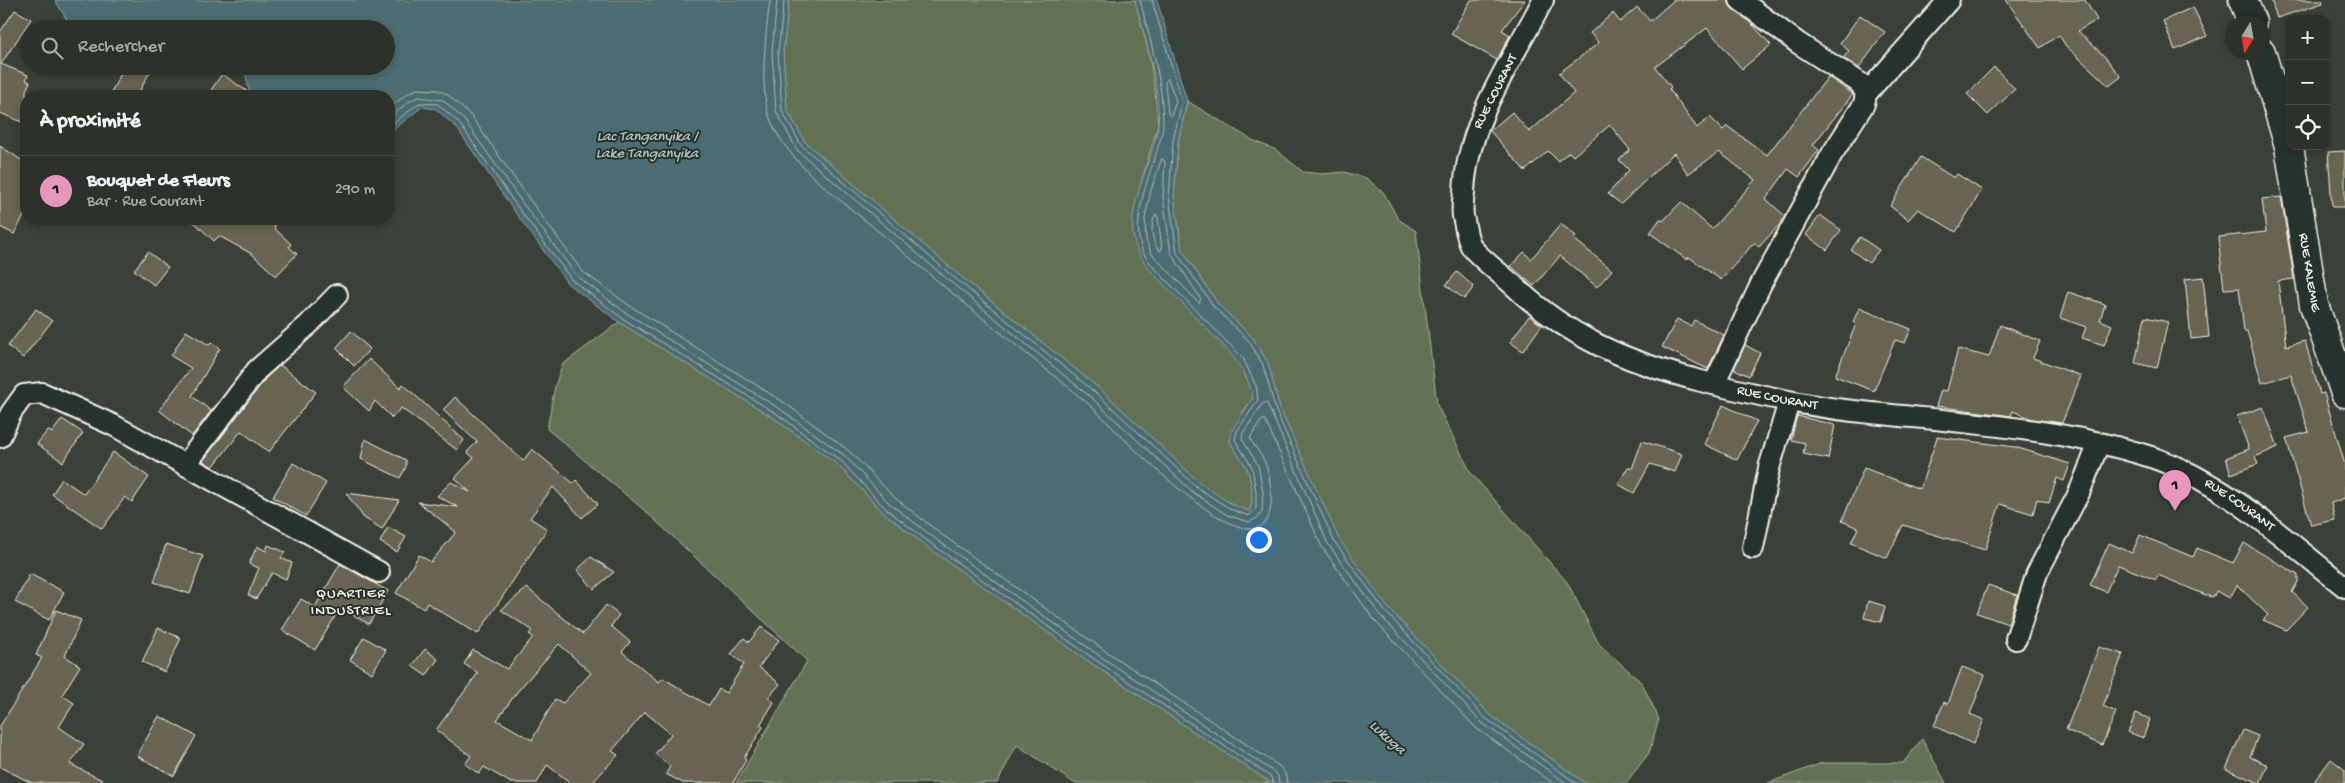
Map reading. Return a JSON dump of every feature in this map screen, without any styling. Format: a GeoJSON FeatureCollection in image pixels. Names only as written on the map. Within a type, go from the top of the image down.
{"type":"FeatureCollection","features":[{"type":"Feature","properties":{"kind":"street","name":"RUE COURANT"},"geometry":{"type":"LineString","coordinates":[[1543,0],[1488,103],[1473,138],[1464,178],[1463,214],[1472,247],[1532,304],[1611,353],[1653,369],[1789,402],[2030,430],[2099,443],[2154,458],[2192,476],[2271,527],[2345,587]]}},
{"type":"Feature","properties":{"kind":"street"},"geometry":{"type":"LineString","coordinates":[[1740,0],[1798,42],[1860,83],[1866,94]]}},
{"type":"Feature","properties":{"kind":"street"},"geometry":{"type":"LineString","coordinates":[[1714,384],[1761,284],[1832,154],[1864,104],[1866,94],[1949,0]]}},
{"type":"Feature","properties":{"kind":"street"},"geometry":{"type":"LineString","coordinates":[[2243,0],[2249,15]]}},
{"type":"Feature","properties":{"kind":"street","name":"RUE KALEMIE"},"geometry":{"type":"LineString","coordinates":[[2263,60],[2285,133]]}},
{"type":"Feature","properties":{"kind":"street","name":"RUE KALEMIE"},"geometry":{"type":"LineString","coordinates":[[2290,150],[2314,305],[2345,393]]}},
{"type":"Feature","properties":{"kind":"street"},"geometry":{"type":"LineString","coordinates":[[185,465],[257,370],[308,325],[337,294]]}},
{"type":"Feature","properties":{"kind":"street"},"geometry":{"type":"LineString","coordinates":[[0,437],[11,413],[24,395],[42,393],[113,425],[379,572]]}},
{"type":"Feature","properties":{"kind":"street"},"geometry":{"type":"LineString","coordinates":[[1753,548],[1769,468],[1789,402]]}},
{"type":"Feature","properties":{"kind":"street"},"geometry":{"type":"LineString","coordinates":[[2016,639],[2037,573],[2078,493],[2099,443]]}},
{"type":"Feature","properties":{"kind":"green space"},"geometry":{"type":"Polygon","coordinates":[[[789,0],[1135,0],[1149,54],[1158,125],[1140,187],[1134,218],[1174,294],[1238,361],[1251,387],[1253,398],[1243,412],[1230,441],[1247,468],[1252,496],[1249,511],[1233,505],[1201,484],[1101,390],[954,271],[805,142],[787,110],[783,52],[789,0]]]}},
{"type":"Feature","properties":{"kind":"green space"},"geometry":{"type":"Polygon","coordinates":[[[1187,101],[1252,140],[1276,150],[1303,172],[1323,174],[1344,172],[1366,178],[1384,193],[1398,219],[1416,231],[1437,405],[1471,473],[1567,582],[1599,644],[1642,683],[1659,719],[1649,753],[1626,783],[1585,783],[1489,714],[1388,608],[1338,539],[1280,409],[1268,363],[1253,338],[1218,304],[1182,250],[1174,197],[1178,142],[1187,101]]]}},
{"type":"Feature","properties":{"kind":"green space"},"geometry":{"type":"Polygon","coordinates":[[[619,322],[774,418],[838,465],[882,511],[930,549],[1094,665],[1271,783],[1074,783],[1017,745],[997,783],[736,783],[807,661],[644,510],[547,429],[555,386],[562,365],[619,322]]]}},
{"type":"Feature","properties":{"kind":"green space"},"geometry":{"type":"Polygon","coordinates":[[[1922,739],[1946,783],[1768,783],[1822,763],[1903,763],[1922,739]]]}},
{"type":"Feature","properties":{"kind":"water","name":"Lac Tanganyika / Lake Tanganyika"},"geometry":{"type":"Polygon","coordinates":[[[55,0],[789,0],[783,52],[787,110],[805,142],[954,271],[1101,390],[1201,484],[1233,505],[1249,511],[1252,497],[1247,468],[1230,441],[1232,430],[1253,398],[1250,386],[1245,375],[1225,347],[1150,270],[1135,244],[1133,215],[1140,185],[1155,140],[1159,112],[1155,80],[1135,0],[1157,0],[1187,101],[1178,142],[1174,197],[1182,250],[1218,304],[1253,338],[1268,363],[1280,409],[1339,539],[1388,608],[1489,714],[1585,783],[1271,783],[1094,665],[930,549],[882,511],[838,465],[774,418],[619,322],[568,284],[456,127],[436,109],[422,107],[395,128],[395,90],[249,90],[246,75],[395,75],[395,20],[67,20],[55,0]]]}},
{"type":"Feature","properties":{"kind":"building"},"geometry":{"type":"Polygon","coordinates":[[[1471,0],[1525,0],[1502,30],[1510,35],[1497,60],[1451,34],[1471,0]]]}},
{"type":"Feature","properties":{"kind":"building"},"geometry":{"type":"Polygon","coordinates":[[[1674,0],[1728,0],[1733,9],[1752,24],[1771,45],[1742,69],[1707,28],[1655,67],[1671,87],[1669,89],[1697,128],[1710,117],[1723,130],[1727,126],[1767,155],[1828,77],[1853,94],[1813,145],[1819,150],[1799,177],[1788,169],[1766,199],[1785,216],[1781,223],[1759,247],[1754,243],[1721,280],[1689,257],[1687,260],[1650,233],[1660,219],[1663,221],[1681,202],[1712,229],[1755,180],[1719,152],[1688,174],[1674,153],[1621,204],[1608,194],[1629,170],[1619,160],[1630,150],[1610,125],[1573,156],[1569,152],[1558,161],[1548,151],[1525,171],[1490,131],[1512,112],[1529,132],[1574,93],[1559,73],[1599,43],[1590,33],[1613,13],[1620,22],[1637,7],[1650,21],[1674,0]]]}},
{"type":"Feature","properties":{"kind":"building"},"geometry":{"type":"Polygon","coordinates":[[[2006,0],[2085,0],[2097,20],[2078,31],[2105,57],[2121,77],[2109,86],[2066,46],[2059,35],[2040,48],[2006,0]]]}},
{"type":"Feature","properties":{"kind":"building"},"geometry":{"type":"Polygon","coordinates":[[[2271,0],[2322,0],[2323,3],[2277,18],[2271,0]]]}},
{"type":"Feature","properties":{"kind":"building"},"geometry":{"type":"Polygon","coordinates":[[[2193,7],[2207,36],[2175,50],[2163,21],[2193,7]]]}},
{"type":"Feature","properties":{"kind":"building"},"geometry":{"type":"Polygon","coordinates":[[[15,10],[31,19],[20,20],[20,36],[1,64],[20,72],[20,75],[28,75],[26,80],[30,82],[26,90],[20,90],[20,121],[0,113],[0,32],[15,10]]]}},
{"type":"Feature","properties":{"kind":"building"},"geometry":{"type":"Polygon","coordinates":[[[1860,15],[1885,32],[1859,68],[1843,58],[1849,51],[1840,43],[1860,15]]]}},
{"type":"Feature","properties":{"kind":"building"},"geometry":{"type":"Polygon","coordinates":[[[1994,67],[2015,89],[1988,115],[1967,94],[1994,67]]]}},
{"type":"Feature","properties":{"kind":"building"},"geometry":{"type":"Polygon","coordinates":[[[120,75],[148,75],[140,90],[112,90],[120,75]]]}},
{"type":"Feature","properties":{"kind":"building"},"geometry":{"type":"Polygon","coordinates":[[[221,75],[223,75],[245,90],[211,90],[221,75]]]}},
{"type":"Feature","properties":{"kind":"building"},"geometry":{"type":"Polygon","coordinates":[[[0,146],[20,159],[20,223],[14,234],[0,227],[0,146]]]}},
{"type":"Feature","properties":{"kind":"building"},"geometry":{"type":"Polygon","coordinates":[[[2345,151],[2345,207],[2332,207],[2328,152],[2345,151]]]}},
{"type":"Feature","properties":{"kind":"building"},"geometry":{"type":"Polygon","coordinates":[[[1921,157],[1954,178],[1957,174],[1982,190],[1956,232],[1918,209],[1908,220],[1890,206],[1921,157]]]}},
{"type":"Feature","properties":{"kind":"building"},"geometry":{"type":"Polygon","coordinates":[[[2281,197],[2294,279],[2278,281],[2286,346],[2305,341],[2320,394],[2324,393],[2345,465],[2345,498],[2331,503],[2335,520],[2311,525],[2286,438],[2309,432],[2291,375],[2262,383],[2247,331],[2244,331],[2239,288],[2224,289],[2218,237],[2266,232],[2262,199],[2281,197]]]}},
{"type":"Feature","properties":{"kind":"building"},"geometry":{"type":"Polygon","coordinates":[[[1820,215],[1841,230],[1827,250],[1806,235],[1820,215]]]}},
{"type":"Feature","properties":{"kind":"building"},"geometry":{"type":"Polygon","coordinates":[[[1561,224],[1576,236],[1574,239],[1612,270],[1597,287],[1560,256],[1534,286],[1511,266],[1524,252],[1531,259],[1561,224]]]}},
{"type":"Feature","properties":{"kind":"building"},"geometry":{"type":"Polygon","coordinates":[[[197,225],[276,225],[274,228],[291,244],[289,247],[297,254],[276,276],[252,254],[219,236],[214,241],[197,225]]]}},
{"type":"Feature","properties":{"kind":"building"},"geometry":{"type":"Polygon","coordinates":[[[1860,237],[1879,250],[1869,263],[1851,250],[1860,237]]]}},
{"type":"Feature","properties":{"kind":"building"},"geometry":{"type":"Polygon","coordinates":[[[148,252],[168,267],[154,285],[134,270],[148,252]]]}},
{"type":"Feature","properties":{"kind":"building"},"geometry":{"type":"Polygon","coordinates":[[[1457,272],[1474,287],[1464,299],[1446,285],[1457,272]]]}},
{"type":"Feature","properties":{"kind":"building"},"geometry":{"type":"Polygon","coordinates":[[[2203,277],[2209,337],[2191,339],[2185,279],[2203,277]]]}},
{"type":"Feature","properties":{"kind":"building"},"geometry":{"type":"Polygon","coordinates":[[[2068,292],[2105,304],[2100,320],[2112,325],[2104,345],[2082,338],[2086,327],[2060,318],[2068,292]]]}},
{"type":"Feature","properties":{"kind":"building"},"geometry":{"type":"Polygon","coordinates":[[[1859,308],[1911,329],[1905,343],[1895,340],[1874,391],[1835,376],[1856,324],[1853,322],[1859,308]]]}},
{"type":"Feature","properties":{"kind":"building"},"geometry":{"type":"Polygon","coordinates":[[[36,309],[52,321],[23,358],[8,346],[36,309]]]}},
{"type":"Feature","properties":{"kind":"building"},"geometry":{"type":"Polygon","coordinates":[[[1529,316],[1542,325],[1523,351],[1510,342],[1529,316]]]}},
{"type":"Feature","properties":{"kind":"building"},"geometry":{"type":"Polygon","coordinates":[[[2145,317],[2168,322],[2157,368],[2135,363],[2145,317]]]}},
{"type":"Feature","properties":{"kind":"building"},"geometry":{"type":"Polygon","coordinates":[[[1677,319],[1691,326],[1694,320],[1724,335],[1708,369],[1662,347],[1677,319]]]}},
{"type":"Feature","properties":{"kind":"building"},"geometry":{"type":"Polygon","coordinates":[[[2000,325],[2040,341],[2033,358],[2081,376],[2062,423],[2032,419],[2013,411],[2011,416],[1936,406],[1941,390],[1947,391],[1958,349],[1989,357],[2000,325]]]}},
{"type":"Feature","properties":{"kind":"building"},"geometry":{"type":"Polygon","coordinates":[[[186,331],[209,345],[211,342],[220,348],[192,396],[211,411],[192,436],[159,410],[191,368],[171,356],[186,331]]]}},
{"type":"Feature","properties":{"kind":"building"},"geometry":{"type":"Polygon","coordinates":[[[351,331],[370,349],[354,366],[336,348],[351,331]]]}},
{"type":"Feature","properties":{"kind":"building"},"geometry":{"type":"Polygon","coordinates":[[[1745,345],[1760,353],[1749,376],[1734,369],[1745,345]]]}},
{"type":"Feature","properties":{"kind":"building"},"geometry":{"type":"Polygon","coordinates":[[[369,359],[400,388],[403,384],[464,440],[457,450],[401,408],[392,418],[375,401],[369,411],[343,387],[369,359]]]}},
{"type":"Feature","properties":{"kind":"building"},"geometry":{"type":"Polygon","coordinates":[[[280,365],[316,392],[269,452],[241,431],[213,467],[203,461],[266,378],[280,365]]]}},
{"type":"Feature","properties":{"kind":"building"},"geometry":{"type":"Polygon","coordinates":[[[455,397],[523,461],[532,449],[573,483],[576,480],[598,504],[582,518],[553,487],[530,518],[547,529],[478,634],[427,603],[424,609],[396,593],[419,555],[431,562],[456,532],[418,502],[458,507],[437,496],[451,482],[470,492],[455,478],[474,458],[467,452],[477,442],[443,410],[455,397]]]}},
{"type":"Feature","properties":{"kind":"building"},"geometry":{"type":"Polygon","coordinates":[[[1723,405],[1757,421],[1737,460],[1704,444],[1723,405]]]}},
{"type":"Feature","properties":{"kind":"building"},"geometry":{"type":"Polygon","coordinates":[[[2263,407],[2278,447],[2255,457],[2258,464],[2231,474],[2226,458],[2249,449],[2237,416],[2263,407]]]}},
{"type":"Feature","properties":{"kind":"building"},"geometry":{"type":"Polygon","coordinates":[[[1797,416],[1835,425],[1828,459],[1803,454],[1805,443],[1791,440],[1797,416]]]}},
{"type":"Feature","properties":{"kind":"building"},"geometry":{"type":"Polygon","coordinates":[[[62,419],[83,433],[63,462],[37,444],[48,430],[52,433],[62,419]]]}},
{"type":"Feature","properties":{"kind":"building"},"geometry":{"type":"Polygon","coordinates":[[[1937,437],[2015,447],[2070,464],[2064,481],[2057,478],[2049,503],[2037,499],[2033,514],[2000,504],[1985,550],[1903,525],[1887,558],[1851,543],[1858,528],[1842,521],[1864,468],[1920,489],[1937,437]]]}},
{"type":"Feature","properties":{"kind":"building"},"geometry":{"type":"Polygon","coordinates":[[[365,439],[406,460],[406,467],[400,478],[361,459],[365,439]]]}},
{"type":"Feature","properties":{"kind":"building"},"geometry":{"type":"Polygon","coordinates":[[[1642,441],[1682,454],[1675,472],[1650,464],[1634,493],[1618,484],[1628,467],[1632,469],[1642,441]]]}},
{"type":"Feature","properties":{"kind":"building"},"geometry":{"type":"Polygon","coordinates":[[[113,452],[149,477],[132,502],[125,497],[102,529],[52,494],[62,479],[84,494],[113,452]]]}},
{"type":"Feature","properties":{"kind":"building"},"geometry":{"type":"Polygon","coordinates":[[[293,463],[326,483],[306,516],[273,497],[293,463]]]}},
{"type":"Feature","properties":{"kind":"building"},"geometry":{"type":"Polygon","coordinates":[[[346,493],[399,500],[382,529],[364,518],[346,493]]]}},
{"type":"Feature","properties":{"kind":"building"},"geometry":{"type":"Polygon","coordinates":[[[388,527],[406,537],[397,552],[380,542],[388,527]]]}},
{"type":"Feature","properties":{"kind":"building"},"geometry":{"type":"Polygon","coordinates":[[[2140,535],[2193,557],[2197,548],[2233,563],[2244,543],[2298,575],[2298,582],[2292,592],[2308,607],[2286,630],[2263,620],[2268,615],[2237,585],[2230,598],[2216,591],[2213,598],[2158,575],[2156,580],[2118,565],[2106,592],[2090,585],[2109,543],[2132,553],[2140,535]]]}},
{"type":"Feature","properties":{"kind":"building"},"geometry":{"type":"Polygon","coordinates":[[[166,544],[203,556],[190,594],[154,582],[166,544]]]}},
{"type":"Feature","properties":{"kind":"building"},"geometry":{"type":"Polygon","coordinates":[[[268,545],[285,552],[281,558],[292,563],[286,579],[272,573],[256,599],[248,595],[259,568],[249,564],[257,546],[266,551],[268,545]]]}},
{"type":"Feature","properties":{"kind":"building"},"geometry":{"type":"Polygon","coordinates":[[[591,557],[614,572],[594,589],[577,570],[591,557]]]}},
{"type":"Feature","properties":{"kind":"building"},"geometry":{"type":"Polygon","coordinates":[[[340,564],[388,591],[369,624],[340,608],[315,650],[282,630],[301,599],[315,607],[340,564]]]}},
{"type":"Feature","properties":{"kind":"building"},"geometry":{"type":"Polygon","coordinates":[[[30,574],[64,592],[49,620],[15,602],[30,574]]]}},
{"type":"Feature","properties":{"kind":"building"},"geometry":{"type":"Polygon","coordinates":[[[1988,585],[2017,595],[2008,624],[1977,613],[1988,585]]]}},
{"type":"Feature","properties":{"kind":"building"},"geometry":{"type":"Polygon","coordinates":[[[527,588],[583,634],[606,605],[619,615],[611,626],[630,642],[622,652],[659,682],[663,678],[709,706],[719,689],[726,693],[744,664],[731,654],[744,638],[749,642],[761,627],[779,640],[759,667],[780,684],[768,698],[774,702],[760,725],[763,727],[744,758],[746,760],[733,783],[683,783],[666,774],[670,766],[655,754],[671,734],[645,712],[612,751],[618,755],[592,783],[571,783],[547,765],[537,783],[511,783],[484,767],[479,774],[465,764],[471,756],[436,730],[478,673],[464,664],[473,650],[507,669],[533,637],[529,634],[532,630],[501,610],[527,588]],[[559,644],[517,692],[497,720],[532,740],[555,699],[563,703],[591,673],[559,644]]]}},
{"type":"Feature","properties":{"kind":"building"},"geometry":{"type":"Polygon","coordinates":[[[1868,601],[1885,606],[1881,622],[1864,618],[1868,601]]]}},
{"type":"Feature","properties":{"kind":"building"},"geometry":{"type":"Polygon","coordinates":[[[56,610],[81,620],[65,656],[80,666],[62,695],[74,703],[59,727],[84,744],[70,764],[108,783],[32,783],[0,767],[0,726],[42,658],[36,655],[56,610]]]}},
{"type":"Feature","properties":{"kind":"building"},"geometry":{"type":"Polygon","coordinates":[[[158,628],[181,638],[165,672],[142,662],[158,628]]]}},
{"type":"Feature","properties":{"kind":"building"},"geometry":{"type":"Polygon","coordinates":[[[364,637],[386,650],[372,673],[350,660],[364,637]]]}},
{"type":"Feature","properties":{"kind":"building"},"geometry":{"type":"Polygon","coordinates":[[[2099,647],[2123,654],[2103,706],[2116,712],[2102,745],[2066,730],[2099,647]]]}},
{"type":"Feature","properties":{"kind":"building"},"geometry":{"type":"Polygon","coordinates":[[[425,649],[438,659],[426,676],[412,666],[425,649]]]}},
{"type":"Feature","properties":{"kind":"building"},"geometry":{"type":"Polygon","coordinates":[[[1962,667],[1985,675],[1970,714],[1984,720],[1973,744],[1934,726],[1944,702],[1948,704],[1962,667]]]}},
{"type":"Feature","properties":{"kind":"building"},"geometry":{"type":"Polygon","coordinates":[[[2136,713],[2150,719],[2143,738],[2128,732],[2136,713]]]}},
{"type":"Feature","properties":{"kind":"building"},"geometry":{"type":"Polygon","coordinates":[[[159,716],[196,736],[174,776],[137,756],[159,716]]]}},
{"type":"Feature","properties":{"kind":"building"},"geometry":{"type":"Polygon","coordinates":[[[2243,730],[2258,736],[2250,757],[2268,765],[2260,783],[2226,769],[2243,730]]]}},
{"type":"Feature","properties":{"kind":"building"},"geometry":{"type":"Polygon","coordinates":[[[2331,759],[2345,770],[2345,783],[2313,783],[2331,759]]]}},
{"type":"Feature","properties":{"kind":"place","name":"Bouquet de Fleurs"},"geometry":{"type":"Point","coordinates":[2175,511]}},
{"type":"Feature","properties":{"kind":"district","name":"QUARTIER INDUSTRIEL"},"geometry":{"type":"Point","coordinates":[351,602]}},
{"type":"Feature","properties":{"kind":"water label","name":"Lukuga"},"geometry":{"type":"Point","coordinates":[1387,738]}}]}
